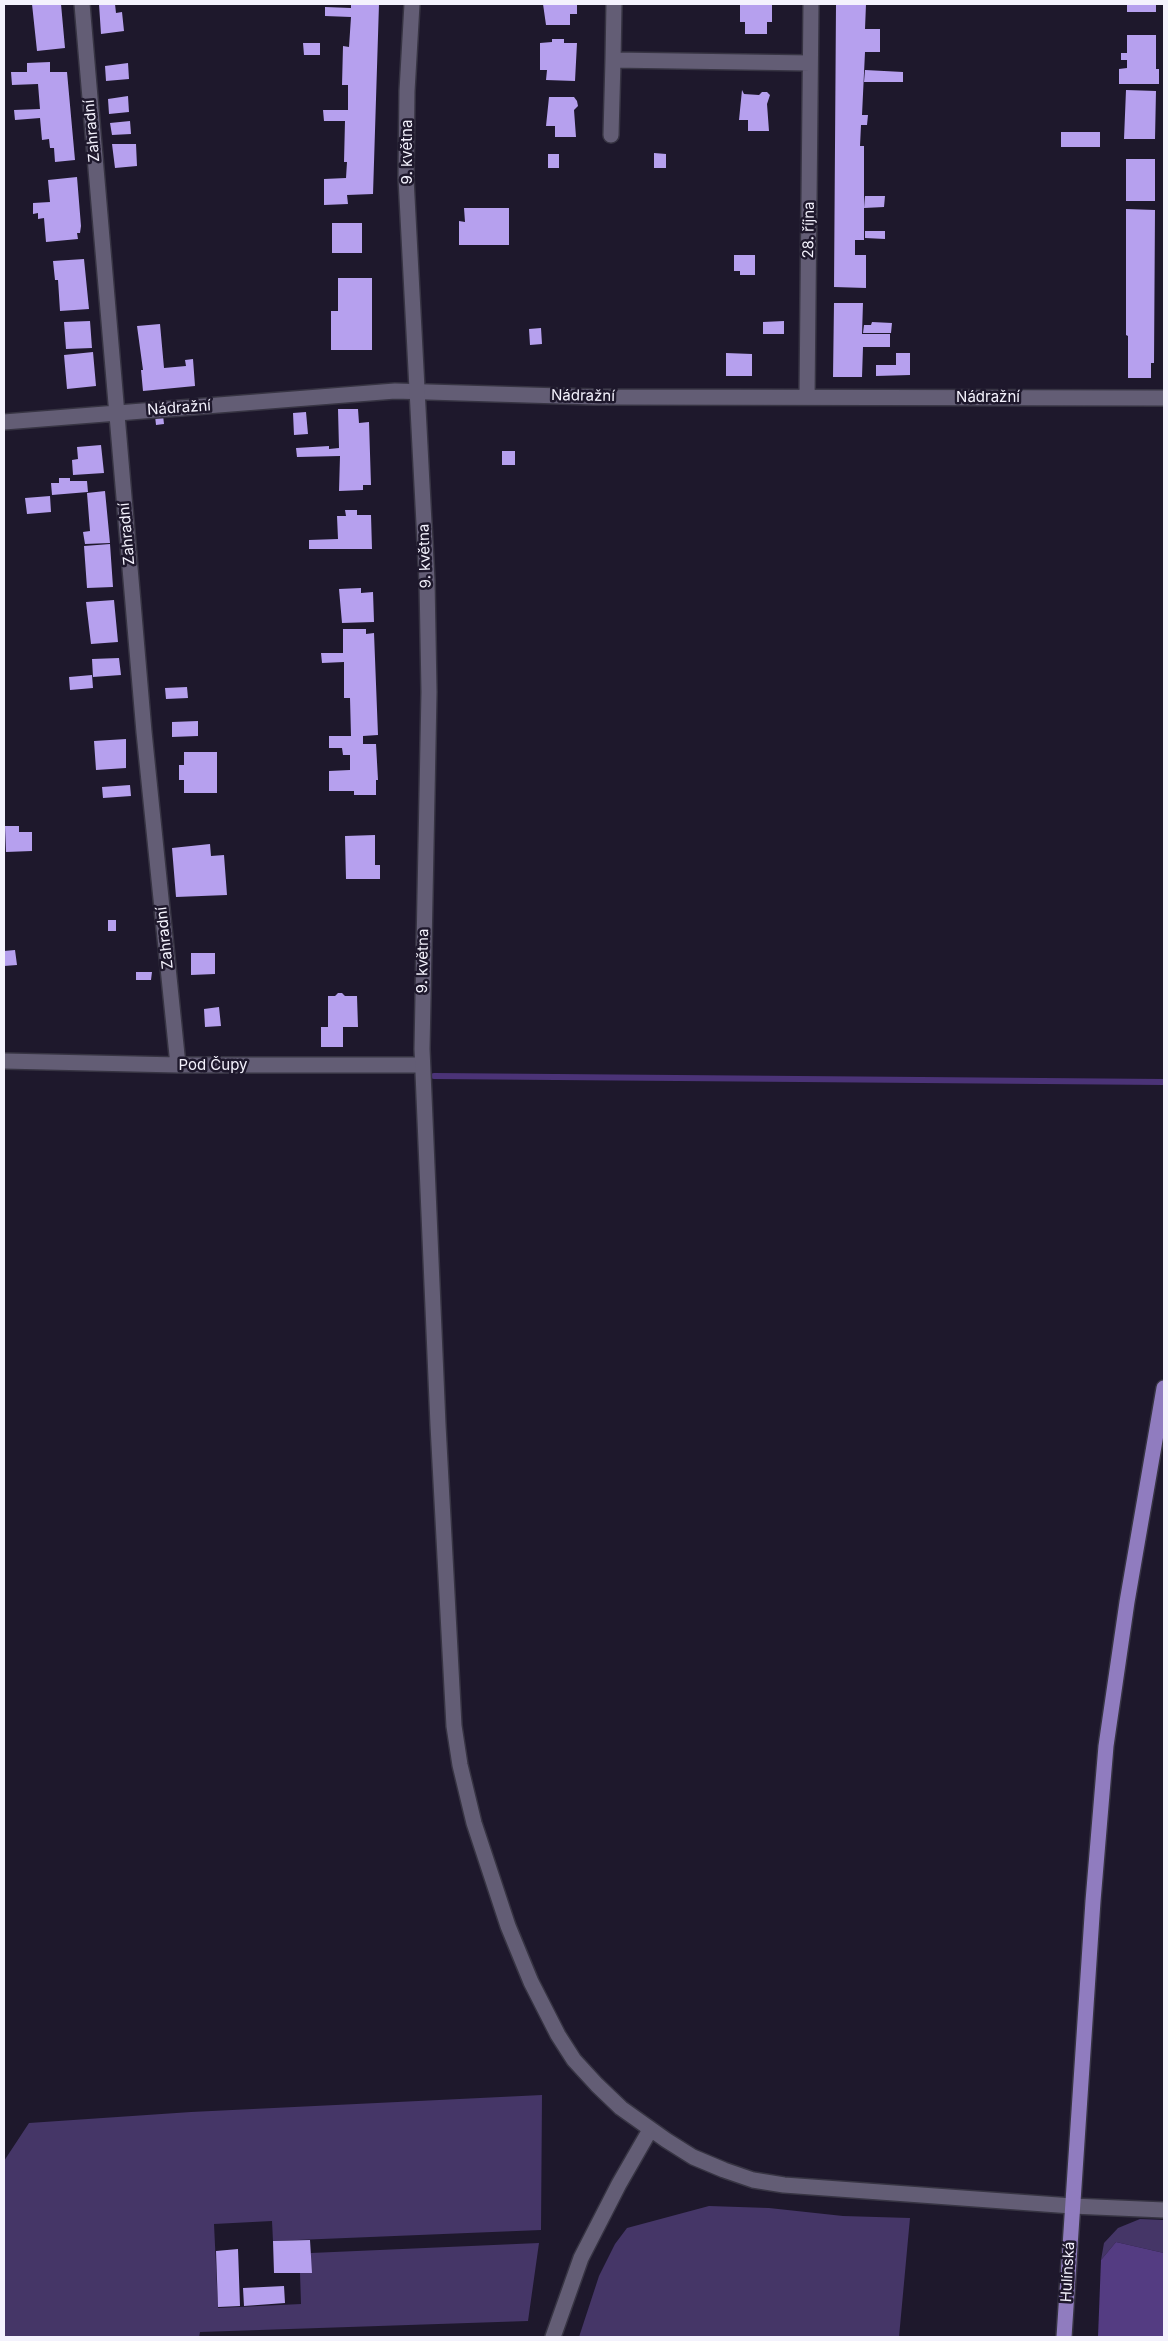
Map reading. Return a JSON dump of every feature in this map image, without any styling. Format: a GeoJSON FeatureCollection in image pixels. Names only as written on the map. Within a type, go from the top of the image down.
{"type":"FeatureCollection","features":[{"type":"Feature","properties":{"kind":"main road","name":"Hulínská"},"geometry":{"type":"LineString","coordinates":[[1064,2337],[1106,1746],[1128,1592],[1164,1388]]}},
{"type":"Feature","properties":{"kind":"street","name":"Zahradní"},"geometry":{"type":"LineString","coordinates":[[82,4],[144,732],[178,1065]]}},
{"type":"Feature","properties":{"kind":"street","name":"9. května"},"geometry":{"type":"LineString","coordinates":[[412,4],[407,91],[406,178],[427,581],[429,692],[422,1065],[454,1726],[461,1773],[485,1859],[508,1926],[542,2007],[574,2060],[596,2085],[650,2130],[693,2157],[753,2180],[818,2189],[1072,2206],[1164,2210]]}},
{"type":"Feature","properties":{"kind":"street"},"geometry":{"type":"LineString","coordinates":[[611,135],[614,4]]}},
{"type":"Feature","properties":{"kind":"street","name":"28. října"},"geometry":{"type":"LineString","coordinates":[[807,397],[811,4]]}},
{"type":"Feature","properties":{"kind":"street"},"geometry":{"type":"LineString","coordinates":[[613,60],[810,63]]}},
{"type":"Feature","properties":{"kind":"street","name":"Nádražní"},"geometry":{"type":"LineString","coordinates":[[4,422],[418,391],[594,397],[1164,398]]}},
{"type":"Feature","properties":{"kind":"street","name":"Pod Čupy"},"geometry":{"type":"LineString","coordinates":[[4,1061],[178,1065],[422,1065]]}},
{"type":"Feature","properties":{"kind":"street"},"geometry":{"type":"LineString","coordinates":[[553,2337],[581,2258],[619,2184],[650,2130]]}},
{"type":"Feature","properties":{"kind":"shaded area"},"geometry":{"type":"Polygon","coordinates":[[[542,2095],[541,2230],[273,2241],[272,2221],[214,2224],[218,2308],[301,2304],[300,2273],[311,2253],[539,2243],[528,2321],[200,2332],[199,2337],[4,2337],[4,2161],[29,2123],[191,2112],[542,2095]]]}},
{"type":"Feature","properties":{"kind":"shaded area"},"geometry":{"type":"Polygon","coordinates":[[[709,2206],[769,2208],[843,2216],[910,2218],[899,2337],[579,2337],[599,2276],[615,2244],[627,2228],[709,2206]]]}},
{"type":"Feature","properties":{"kind":"shaded area"},"geometry":{"type":"Polygon","coordinates":[[[1140,2219],[1164,2220],[1164,2253],[1116,2242],[1101,2260],[1104,2243],[1118,2228],[1140,2219]]]}},
{"type":"Feature","properties":{"kind":"shaded area"},"geometry":{"type":"Polygon","coordinates":[[[1116,2242],[1164,2253],[1164,2337],[1098,2337],[1101,2260],[1116,2242]]]}},
{"type":"Feature","properties":{"kind":"building"},"geometry":{"type":"Polygon","coordinates":[[[32,4],[61,4],[65,48],[37,51],[32,4]]]}},
{"type":"Feature","properties":{"kind":"building"},"geometry":{"type":"Polygon","coordinates":[[[99,4],[115,4],[116,13],[122,12],[124,31],[101,34],[99,4]]]}},
{"type":"Feature","properties":{"kind":"building"},"geometry":{"type":"Polygon","coordinates":[[[351,4],[379,4],[373,194],[347,195],[348,204],[324,205],[324,179],[346,178],[347,162],[344,162],[345,121],[324,121],[323,110],[348,110],[348,85],[342,85],[343,46],[349,47],[351,17],[325,16],[325,7],[351,8],[351,4]]]}},
{"type":"Feature","properties":{"kind":"building"},"geometry":{"type":"Polygon","coordinates":[[[543,4],[577,4],[577,14],[570,14],[570,25],[546,25],[543,4]]]}},
{"type":"Feature","properties":{"kind":"building"},"geometry":{"type":"Polygon","coordinates":[[[740,4],[772,4],[772,22],[767,22],[767,34],[745,34],[745,22],[740,22],[740,4]]]}},
{"type":"Feature","properties":{"kind":"building"},"geometry":{"type":"Polygon","coordinates":[[[836,4],[866,4],[865,29],[880,29],[880,52],[865,52],[862,115],[868,115],[867,125],[861,125],[860,146],[864,146],[864,240],[855,240],[855,255],[866,255],[866,288],[834,287],[836,4]]]}},
{"type":"Feature","properties":{"kind":"building"},"geometry":{"type":"Polygon","coordinates":[[[1127,4],[1156,4],[1156,12],[1127,12],[1127,4]]]}},
{"type":"Feature","properties":{"kind":"building"},"geometry":{"type":"Polygon","coordinates":[[[1127,35],[1156,35],[1156,69],[1159,69],[1159,84],[1119,84],[1119,69],[1127,68],[1127,60],[1121,60],[1121,53],[1127,53],[1127,35]]]}},
{"type":"Feature","properties":{"kind":"building"},"geometry":{"type":"Polygon","coordinates":[[[552,39],[564,39],[564,43],[577,43],[575,81],[546,80],[547,70],[540,70],[540,43],[552,42],[552,39]]]}},
{"type":"Feature","properties":{"kind":"building"},"geometry":{"type":"Polygon","coordinates":[[[303,43],[320,43],[320,55],[304,55],[303,43]]]}},
{"type":"Feature","properties":{"kind":"building"},"geometry":{"type":"Polygon","coordinates":[[[50,62],[50,72],[67,72],[75,160],[55,162],[54,148],[50,148],[49,139],[42,140],[40,118],[15,120],[14,110],[40,109],[38,84],[12,85],[11,72],[27,72],[27,63],[50,62]]]}},
{"type":"Feature","properties":{"kind":"building"},"geometry":{"type":"Polygon","coordinates":[[[128,63],[129,79],[106,81],[105,66],[128,63]]]}},
{"type":"Feature","properties":{"kind":"building"},"geometry":{"type":"Polygon","coordinates":[[[865,70],[903,72],[903,82],[864,82],[865,70]]]}},
{"type":"Feature","properties":{"kind":"building"},"geometry":{"type":"Polygon","coordinates":[[[742,90],[744,94],[759,95],[762,92],[767,92],[770,95],[767,104],[769,131],[748,131],[748,120],[739,120],[742,90]]]}},
{"type":"Feature","properties":{"kind":"building"},"geometry":{"type":"Polygon","coordinates":[[[1126,90],[1156,91],[1155,139],[1124,139],[1126,90]]]}},
{"type":"Feature","properties":{"kind":"building"},"geometry":{"type":"Polygon","coordinates":[[[128,96],[129,112],[109,114],[108,99],[128,96]]]}},
{"type":"Feature","properties":{"kind":"building"},"geometry":{"type":"Polygon","coordinates":[[[549,97],[574,97],[577,101],[578,106],[574,110],[576,137],[555,137],[555,126],[546,126],[549,97]]]}},
{"type":"Feature","properties":{"kind":"building"},"geometry":{"type":"Polygon","coordinates":[[[130,121],[131,134],[112,135],[110,123],[130,121]]]}},
{"type":"Feature","properties":{"kind":"building"},"geometry":{"type":"Polygon","coordinates":[[[1061,132],[1100,132],[1100,147],[1061,147],[1061,132]]]}},
{"type":"Feature","properties":{"kind":"building"},"geometry":{"type":"Polygon","coordinates":[[[112,144],[136,144],[137,166],[115,168],[112,144]]]}},
{"type":"Feature","properties":{"kind":"building"},"geometry":{"type":"Polygon","coordinates":[[[654,153],[666,154],[666,168],[654,168],[654,153]]]}},
{"type":"Feature","properties":{"kind":"building"},"geometry":{"type":"Polygon","coordinates":[[[548,154],[559,154],[559,168],[548,168],[548,154]]]}},
{"type":"Feature","properties":{"kind":"building"},"geometry":{"type":"Polygon","coordinates":[[[1126,159],[1155,159],[1155,201],[1126,201],[1126,159]]]}},
{"type":"Feature","properties":{"kind":"building"},"geometry":{"type":"Polygon","coordinates":[[[77,177],[81,226],[80,233],[77,233],[78,239],[46,242],[44,218],[38,219],[38,213],[33,214],[33,203],[50,202],[48,180],[77,177]]]}},
{"type":"Feature","properties":{"kind":"building"},"geometry":{"type":"Polygon","coordinates":[[[865,196],[885,196],[884,207],[864,208],[865,196]]]}},
{"type":"Feature","properties":{"kind":"building"},"geometry":{"type":"Polygon","coordinates":[[[464,208],[509,208],[509,245],[459,245],[459,221],[465,222],[464,208]]]}},
{"type":"Feature","properties":{"kind":"building"},"geometry":{"type":"Polygon","coordinates":[[[1126,209],[1155,210],[1154,363],[1151,363],[1151,378],[1128,378],[1126,209]]]}},
{"type":"Feature","properties":{"kind":"building"},"geometry":{"type":"Polygon","coordinates":[[[332,223],[362,223],[362,253],[332,253],[332,223]]]}},
{"type":"Feature","properties":{"kind":"building"},"geometry":{"type":"Polygon","coordinates":[[[865,231],[885,231],[885,239],[865,238],[865,231]]]}},
{"type":"Feature","properties":{"kind":"building"},"geometry":{"type":"Polygon","coordinates":[[[734,255],[755,255],[755,275],[740,275],[740,271],[734,271],[734,255]]]}},
{"type":"Feature","properties":{"kind":"building"},"geometry":{"type":"Polygon","coordinates":[[[84,259],[89,309],[60,311],[58,280],[55,280],[53,261],[84,259]]]}},
{"type":"Feature","properties":{"kind":"building"},"geometry":{"type":"Polygon","coordinates":[[[338,278],[372,278],[372,350],[331,350],[331,311],[338,311],[338,278]]]}},
{"type":"Feature","properties":{"kind":"building"},"geometry":{"type":"Polygon","coordinates":[[[834,303],[863,303],[862,334],[890,334],[890,347],[863,347],[862,377],[833,377],[834,303]]]}},
{"type":"Feature","properties":{"kind":"building"},"geometry":{"type":"Polygon","coordinates":[[[90,321],[92,348],[66,349],[64,322],[90,321]]]}},
{"type":"Feature","properties":{"kind":"building"},"geometry":{"type":"Polygon","coordinates":[[[784,321],[784,334],[763,334],[763,322],[784,321]]]}},
{"type":"Feature","properties":{"kind":"building"},"geometry":{"type":"Polygon","coordinates":[[[872,322],[892,323],[891,333],[863,333],[864,325],[871,325],[872,322]]]}},
{"type":"Feature","properties":{"kind":"building"},"geometry":{"type":"Polygon","coordinates":[[[160,324],[164,368],[186,366],[185,360],[193,359],[195,386],[143,391],[141,370],[143,370],[137,326],[160,324]]]}},
{"type":"Feature","properties":{"kind":"building"},"geometry":{"type":"Polygon","coordinates":[[[541,328],[542,344],[530,345],[529,329],[541,328]]]}},
{"type":"Feature","properties":{"kind":"building"},"geometry":{"type":"Polygon","coordinates":[[[93,352],[96,386],[67,389],[64,355],[93,352]]]}},
{"type":"Feature","properties":{"kind":"building"},"geometry":{"type":"Polygon","coordinates":[[[726,353],[752,354],[752,376],[726,376],[726,353]]]}},
{"type":"Feature","properties":{"kind":"building"},"geometry":{"type":"Polygon","coordinates":[[[896,353],[910,353],[910,375],[876,376],[876,365],[896,365],[896,353]]]}},
{"type":"Feature","properties":{"kind":"building"},"geometry":{"type":"Polygon","coordinates":[[[338,409],[358,409],[359,423],[369,422],[371,485],[363,485],[363,490],[339,491],[340,456],[297,457],[296,448],[329,446],[329,449],[339,448],[338,409]]]}},
{"type":"Feature","properties":{"kind":"building"},"geometry":{"type":"Polygon","coordinates":[[[306,412],[308,434],[294,435],[293,413],[306,412]]]}},
{"type":"Feature","properties":{"kind":"building"},"geometry":{"type":"Polygon","coordinates":[[[163,415],[164,424],[156,425],[155,416],[163,415]]]}},
{"type":"Feature","properties":{"kind":"building"},"geometry":{"type":"Polygon","coordinates":[[[101,445],[104,473],[73,475],[72,460],[78,459],[77,447],[101,445]]]}},
{"type":"Feature","properties":{"kind":"building"},"geometry":{"type":"Polygon","coordinates":[[[502,451],[515,451],[515,465],[502,465],[502,451]]]}},
{"type":"Feature","properties":{"kind":"building"},"geometry":{"type":"Polygon","coordinates":[[[59,478],[70,478],[70,481],[87,481],[88,492],[52,495],[51,483],[59,483],[59,478]]]}},
{"type":"Feature","properties":{"kind":"building"},"geometry":{"type":"Polygon","coordinates":[[[105,491],[110,543],[85,544],[83,532],[90,531],[87,493],[105,491]]]}},
{"type":"Feature","properties":{"kind":"building"},"geometry":{"type":"Polygon","coordinates":[[[50,496],[51,512],[27,514],[25,498],[50,496]]]}},
{"type":"Feature","properties":{"kind":"building"},"geometry":{"type":"Polygon","coordinates":[[[345,510],[357,510],[357,515],[371,515],[372,549],[309,549],[309,540],[338,539],[337,516],[346,516],[345,510]]]}},
{"type":"Feature","properties":{"kind":"building"},"geometry":{"type":"Polygon","coordinates":[[[110,544],[113,587],[87,588],[84,546],[110,544]]]}},
{"type":"Feature","properties":{"kind":"building"},"geometry":{"type":"Polygon","coordinates":[[[361,588],[361,593],[373,592],[374,622],[342,623],[339,589],[361,588]]]}},
{"type":"Feature","properties":{"kind":"building"},"geometry":{"type":"Polygon","coordinates":[[[114,600],[118,642],[91,644],[86,602],[114,600]]]}},
{"type":"Feature","properties":{"kind":"building"},"geometry":{"type":"Polygon","coordinates":[[[343,629],[366,629],[366,634],[374,633],[378,735],[363,736],[363,744],[376,744],[378,780],[376,780],[376,795],[354,795],[354,791],[329,791],[329,771],[350,770],[350,755],[343,755],[342,748],[329,748],[329,736],[351,736],[350,698],[344,698],[344,662],[322,663],[321,653],[343,653],[343,629]]]}},
{"type":"Feature","properties":{"kind":"building"},"geometry":{"type":"Polygon","coordinates":[[[119,658],[121,675],[93,677],[92,659],[119,658]]]}},
{"type":"Feature","properties":{"kind":"building"},"geometry":{"type":"Polygon","coordinates":[[[92,675],[93,688],[70,690],[69,677],[92,675]]]}},
{"type":"Feature","properties":{"kind":"building"},"geometry":{"type":"Polygon","coordinates":[[[187,687],[188,698],[166,699],[165,688],[187,687]]]}},
{"type":"Feature","properties":{"kind":"building"},"geometry":{"type":"Polygon","coordinates":[[[198,721],[198,736],[172,737],[172,722],[198,721]]]}},
{"type":"Feature","properties":{"kind":"building"},"geometry":{"type":"Polygon","coordinates":[[[126,739],[126,768],[96,770],[94,741],[126,739]]]}},
{"type":"Feature","properties":{"kind":"building"},"geometry":{"type":"Polygon","coordinates":[[[184,752],[217,752],[217,793],[184,793],[184,780],[179,780],[179,765],[184,765],[184,752]]]}},
{"type":"Feature","properties":{"kind":"building"},"geometry":{"type":"Polygon","coordinates":[[[130,785],[131,796],[103,798],[102,787],[130,785]]]}},
{"type":"Feature","properties":{"kind":"building"},"geometry":{"type":"Polygon","coordinates":[[[5,826],[19,826],[19,832],[32,832],[32,851],[6,852],[5,826]]]}},
{"type":"Feature","properties":{"kind":"building"},"geometry":{"type":"Polygon","coordinates":[[[375,835],[375,865],[380,865],[380,879],[346,879],[345,836],[375,835]]]}},
{"type":"Feature","properties":{"kind":"building"},"geometry":{"type":"Polygon","coordinates":[[[210,844],[211,856],[224,855],[227,895],[176,897],[172,848],[210,844]]]}},
{"type":"Feature","properties":{"kind":"building"},"geometry":{"type":"Polygon","coordinates":[[[108,920],[116,920],[116,931],[108,931],[108,920]]]}},
{"type":"Feature","properties":{"kind":"building"},"geometry":{"type":"Polygon","coordinates":[[[15,950],[17,965],[4,966],[4,951],[15,950]]]}},
{"type":"Feature","properties":{"kind":"building"},"geometry":{"type":"Polygon","coordinates":[[[191,953],[215,953],[215,974],[191,975],[191,953]]]}},
{"type":"Feature","properties":{"kind":"building"},"geometry":{"type":"Polygon","coordinates":[[[136,972],[152,972],[151,980],[136,980],[136,972]]]}},
{"type":"Feature","properties":{"kind":"building"},"geometry":{"type":"Polygon","coordinates":[[[338,993],[342,993],[345,996],[357,996],[358,1027],[343,1027],[343,1047],[321,1047],[321,1027],[328,1027],[328,996],[335,996],[338,993]]]}},
{"type":"Feature","properties":{"kind":"building"},"geometry":{"type":"Polygon","coordinates":[[[219,1007],[221,1026],[205,1027],[204,1009],[219,1007]]]}},
{"type":"Feature","properties":{"kind":"building"},"geometry":{"type":"Polygon","coordinates":[[[310,2240],[312,2273],[274,2273],[273,2241],[310,2240]]]}},
{"type":"Feature","properties":{"kind":"building"},"geometry":{"type":"Polygon","coordinates":[[[238,2249],[240,2306],[218,2307],[216,2251],[238,2249]]]}},
{"type":"Feature","properties":{"kind":"building"},"geometry":{"type":"Polygon","coordinates":[[[284,2286],[285,2303],[244,2306],[243,2288],[284,2286]]]}},
{"type":"Feature","properties":{"kind":"waterway"},"geometry":{"type":"LineString","coordinates":[[434,1076],[1164,1082]]}}]}
